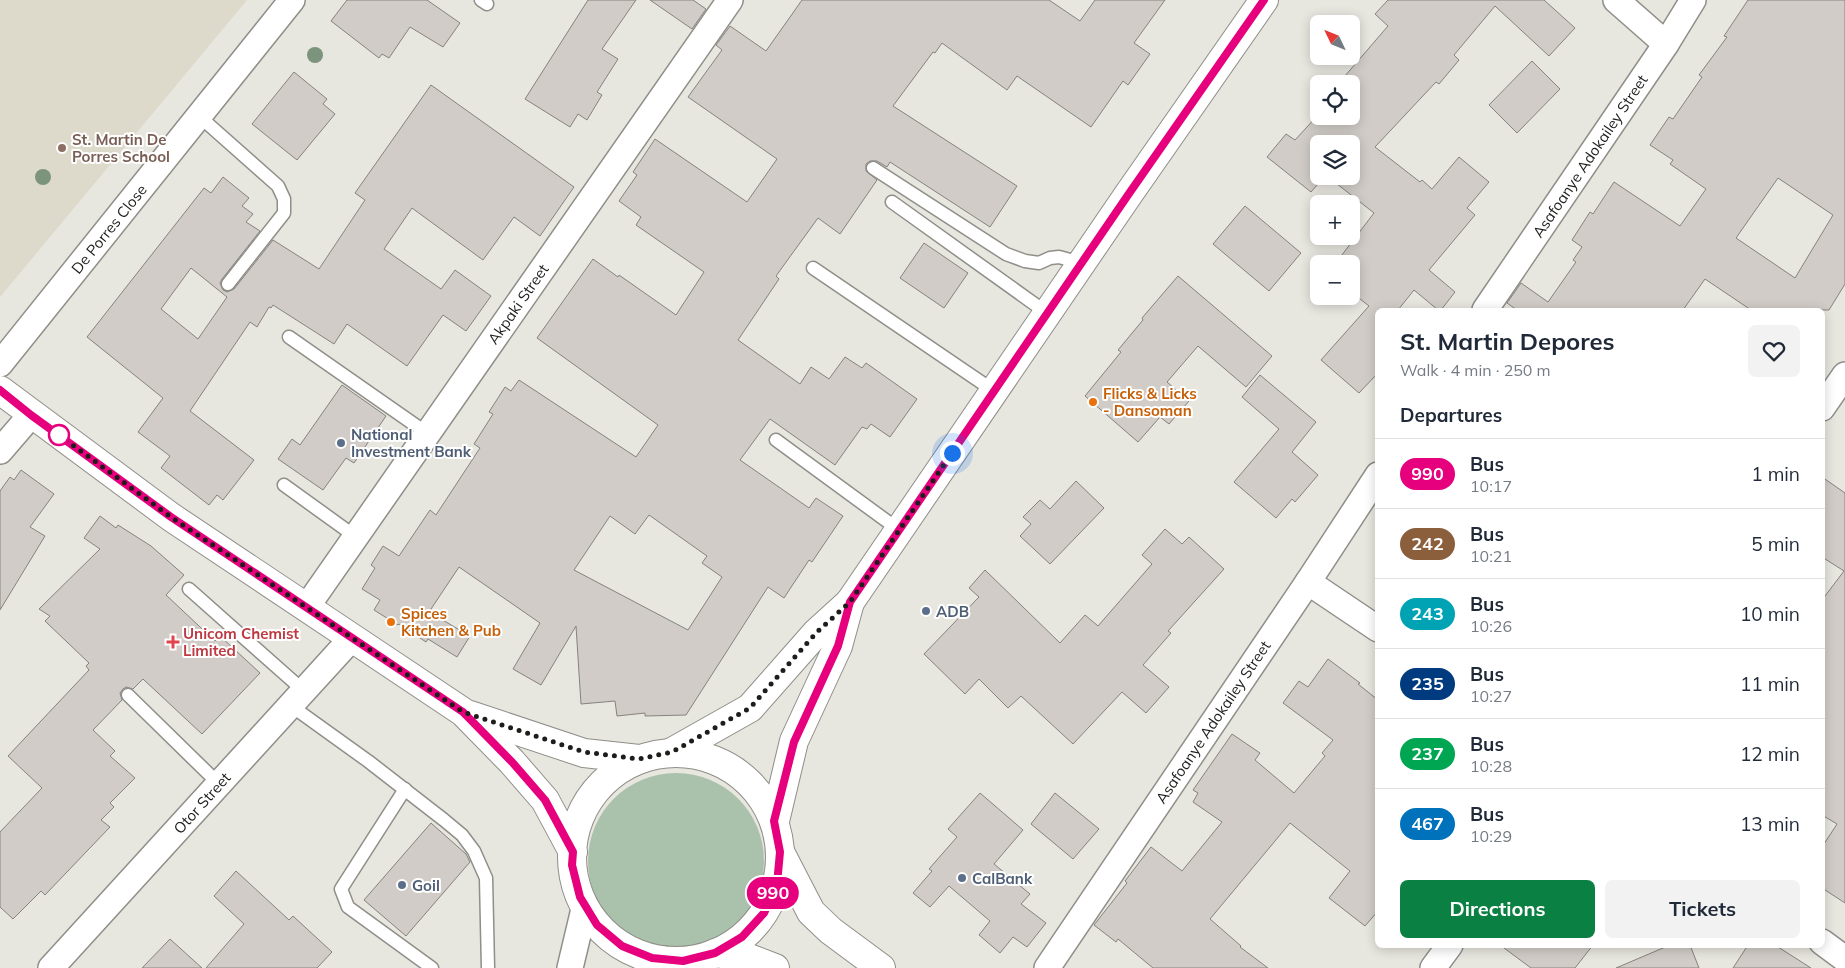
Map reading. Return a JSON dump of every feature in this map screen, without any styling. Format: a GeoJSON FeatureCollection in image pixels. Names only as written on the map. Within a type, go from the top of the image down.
{"type":"FeatureCollection","features":[{"type":"Feature","properties":{"kind":"main road"},"geometry":{"type":"LineString","coordinates":[[672,752],[705,756],[735,770],[759,792],[774,821],[780,852],[777,884],[764,913],[742,937],[715,953],[683,961],[655,964],[652,958],[622,946],[597,925],[580,897],[572,865],[575,833],[587,802],[610,776],[639,759],[672,752],[750,708],[817,632],[850,602],[1264,0]]}},
{"type":"Feature","properties":{"kind":"main road"},"geometry":{"type":"LineString","coordinates":[[0,390],[31,415],[171,517],[463,712],[545,800],[573,852]]}},
{"type":"Feature","properties":{"kind":"main road"},"geometry":{"type":"LineString","coordinates":[[774,821],[794,742],[838,646],[850,602]]}},
{"type":"Feature","properties":{"kind":"main road"},"geometry":{"type":"LineString","coordinates":[[463,712],[584,752],[639,759]]}},
{"type":"Feature","properties":{"kind":"main road"},"geometry":{"type":"LineString","coordinates":[[780,852],[811,912],[832,931],[881,968]]}},
{"type":"Feature","properties":{"kind":"main road"},"geometry":{"type":"LineString","coordinates":[[715,953],[749,958],[775,968]]}},
{"type":"Feature","properties":{"kind":"street","name":"De Porres Close"},"geometry":{"type":"LineString","coordinates":[[0,364],[292,0]]}},
{"type":"Feature","properties":{"kind":"street","name":"Akpaki Street"},"geometry":{"type":"LineString","coordinates":[[306,608],[730,0]]}},
{"type":"Feature","properties":{"kind":"street"},"geometry":{"type":"LineString","coordinates":[[1616,0],[1666,44]]}},
{"type":"Feature","properties":{"kind":"street","name":"Asafoanye Adokailey Street"},"geometry":{"type":"LineString","coordinates":[[1486,308],[1666,44],[1693,0]]}},
{"type":"Feature","properties":{"kind":"street"},"geometry":{"type":"LineString","coordinates":[[1825,404],[1845,374]]}},
{"type":"Feature","properties":{"kind":"street"},"geometry":{"type":"LineString","coordinates":[[0,451],[31,415]]}},
{"type":"Feature","properties":{"kind":"street","name":"Asafoanye Adokailey Street"},"geometry":{"type":"LineString","coordinates":[[1047,968],[1375,480]]}},
{"type":"Feature","properties":{"kind":"street"},"geometry":{"type":"LineString","coordinates":[[1308,582],[1375,627]]}},
{"type":"Feature","properties":{"kind":"street","name":"Otor Street"},"geometry":{"type":"LineString","coordinates":[[51,968],[352,638]]}},
{"type":"Feature","properties":{"kind":"street"},"geometry":{"type":"LineString","coordinates":[[570,968],[585,906]]}},
{"type":"Feature","properties":{"kind":"street"},"geometry":{"type":"LineString","coordinates":[[1825,944],[1845,958]]}},
{"type":"Feature","properties":{"kind":"street"},"geometry":{"type":"LineString","coordinates":[[1433,968],[1448,948]]}},
{"type":"Feature","properties":{"kind":"lane"},"geometry":{"type":"LineString","coordinates":[[199,116],[278,186],[284,199],[284,213],[228,284]]}},
{"type":"Feature","properties":{"kind":"lane"},"geometry":{"type":"LineString","coordinates":[[874,168],[1006,254],[1025,261],[1039,263],[1050,258],[1059,257],[1082,264]]}},
{"type":"Feature","properties":{"kind":"lane"},"geometry":{"type":"LineString","coordinates":[[892,202],[1047,313]]}},
{"type":"Feature","properties":{"kind":"lane"},"geometry":{"type":"LineString","coordinates":[[813,268],[994,391]]}},
{"type":"Feature","properties":{"kind":"lane"},"geometry":{"type":"LineString","coordinates":[[289,337],[428,434]]}},
{"type":"Feature","properties":{"kind":"lane"},"geometry":{"type":"LineString","coordinates":[[776,440],[899,530]]}},
{"type":"Feature","properties":{"kind":"lane"},"geometry":{"type":"LineString","coordinates":[[284,485],[356,537]]}},
{"type":"Feature","properties":{"kind":"lane"},"geometry":{"type":"LineString","coordinates":[[189,589],[297,698],[456,830],[474,851],[486,878],[488,968]]}},
{"type":"Feature","properties":{"kind":"lane"},"geometry":{"type":"LineString","coordinates":[[128,695],[219,784]]}},
{"type":"Feature","properties":{"kind":"lane"},"geometry":{"type":"LineString","coordinates":[[405,789],[341,889],[348,907],[432,968]]}},
{"type":"Feature","properties":{"kind":"shaded area","name":"St. Martin De Porres School"},"geometry":{"type":"Polygon","coordinates":[[[0,0],[247,0],[0,297],[0,0]]]}},
{"type":"Feature","properties":{"kind":"green space"},"geometry":{"type":"Polygon","coordinates":[[[667,773],[685,773],[718,783],[744,805],[754,819],[760,835],[764,861],[760,887],[754,903],[732,929],[718,939],[702,945],[685,949],[667,949],[634,939],[608,917],[598,903],[592,887],[588,870],[588,852],[598,819],[620,793],[634,783],[650,777],[667,773]]]}},
{"type":"Feature","properties":{"kind":"building"},"geometry":{"type":"Polygon","coordinates":[[[347,0],[427,0],[460,23],[443,47],[410,27],[389,58],[382,54],[379,58],[331,21],[347,0]]]}},
{"type":"Feature","properties":{"kind":"building"},"geometry":{"type":"Polygon","coordinates":[[[588,0],[636,0],[602,49],[618,59],[597,92],[602,95],[587,120],[578,114],[570,127],[525,99],[588,0]]]}},
{"type":"Feature","properties":{"kind":"building"},"geometry":{"type":"Polygon","coordinates":[[[650,0],[693,0],[706,9],[692,29],[650,0]]]}},
{"type":"Feature","properties":{"kind":"building"},"geometry":{"type":"Polygon","coordinates":[[[802,0],[1049,0],[1080,21],[1095,0],[1165,0],[1134,43],[1150,54],[1128,85],[1123,81],[1091,127],[1017,76],[1007,90],[942,43],[935,53],[933,52],[893,106],[1017,186],[990,227],[890,162],[887,167],[877,161],[870,161],[866,164],[866,171],[877,180],[840,234],[818,218],[776,276],[779,279],[738,340],[800,384],[811,367],[829,379],[845,357],[862,368],[866,363],[917,399],[890,437],[871,424],[867,429],[862,427],[835,465],[770,419],[740,460],[809,508],[816,498],[843,516],[812,562],[809,560],[784,598],[768,587],[686,715],[645,716],[645,713],[617,716],[615,701],[581,704],[576,626],[541,685],[513,669],[540,623],[459,567],[429,612],[470,636],[457,657],[428,639],[426,642],[374,610],[380,600],[362,589],[375,568],[371,565],[383,546],[399,556],[430,510],[436,515],[480,448],[474,444],[493,414],[489,412],[505,387],[511,391],[519,380],[636,457],[658,425],[537,338],[593,259],[676,315],[704,272],[636,225],[641,217],[619,201],[637,175],[633,172],[655,139],[747,202],[777,159],[688,97],[722,50],[716,45],[730,26],[766,51],[802,0]],[[649,515],[635,534],[610,516],[574,570],[688,630],[722,577],[702,563],[707,556],[649,515]]]}},
{"type":"Feature","properties":{"kind":"building"},"geometry":{"type":"Polygon","coordinates":[[[1388,0],[1544,0],[1575,28],[1549,56],[1495,6],[1454,55],[1459,60],[1439,84],[1436,82],[1375,147],[1432,189],[1459,157],[1489,182],[1467,208],[1475,215],[1429,270],[1455,292],[1443,308],[1436,308],[1414,290],[1400,308],[1375,308],[1375,376],[1359,393],[1321,360],[1369,306],[1360,299],[1360,255],[1342,255],[1350,245],[1360,245],[1360,231],[1374,213],[1360,202],[1360,195],[1351,195],[1338,185],[1360,185],[1360,135],[1310,135],[1310,185],[1317,185],[1311,192],[1267,157],[1286,134],[1295,140],[1310,124],[1360,125],[1360,75],[1346,75],[1354,65],[1360,65],[1360,58],[1388,26],[1375,14],[1388,0]]]}},
{"type":"Feature","properties":{"kind":"building"},"geometry":{"type":"Polygon","coordinates":[[[1748,0],[1845,0],[1845,284],[1829,310],[1825,310],[1825,308],[1748,308],[1705,279],[1684,308],[1514,308],[1507,303],[1521,283],[1548,302],[1576,262],[1573,260],[1582,247],[1572,240],[1590,212],[1593,214],[1614,182],[1680,226],[1706,189],[1670,164],[1673,160],[1650,145],[1669,117],[1673,119],[1702,77],[1699,75],[1727,37],[1724,36],[1748,0]],[[1778,178],[1736,238],[1795,278],[1833,215],[1778,178]]]}},
{"type":"Feature","properties":{"kind":"building"},"geometry":{"type":"Polygon","coordinates":[[[1532,61],[1560,89],[1517,133],[1489,105],[1532,61]]]}},
{"type":"Feature","properties":{"kind":"building"},"geometry":{"type":"Polygon","coordinates":[[[294,72],[327,99],[323,104],[335,114],[297,160],[252,124],[294,72]]]}},
{"type":"Feature","properties":{"kind":"building"},"geometry":{"type":"Polygon","coordinates":[[[431,85],[574,187],[540,236],[514,217],[483,260],[412,208],[384,249],[441,289],[455,270],[491,296],[466,331],[443,315],[407,366],[347,324],[334,344],[273,305],[271,308],[269,307],[257,327],[250,322],[190,411],[254,460],[223,500],[217,495],[209,505],[161,468],[170,456],[138,432],[163,398],[87,337],[204,188],[211,193],[223,177],[249,198],[242,206],[253,214],[246,222],[260,231],[222,279],[220,283],[223,290],[227,292],[234,289],[273,240],[319,269],[365,200],[355,193],[431,85]],[[191,268],[161,309],[198,339],[227,297],[191,268]]]}},
{"type":"Feature","properties":{"kind":"building"},"geometry":{"type":"Polygon","coordinates":[[[1245,206],[1301,253],[1269,291],[1213,244],[1245,206]]]}},
{"type":"Feature","properties":{"kind":"building"},"geometry":{"type":"Polygon","coordinates":[[[924,243],[968,273],[944,308],[900,278],[924,243]]]}},
{"type":"Feature","properties":{"kind":"building"},"geometry":{"type":"Polygon","coordinates":[[[1178,276],[1272,356],[1246,387],[1198,346],[1167,382],[1189,401],[1169,424],[1160,417],[1138,442],[1085,396],[1121,352],[1118,350],[1143,320],[1142,318],[1178,276]]]}},
{"type":"Feature","properties":{"kind":"building"},"geometry":{"type":"Polygon","coordinates":[[[1260,375],[1316,422],[1292,452],[1318,475],[1295,502],[1292,499],[1276,518],[1234,482],[1279,429],[1242,397],[1260,375]]]}},
{"type":"Feature","properties":{"kind":"building"},"geometry":{"type":"Polygon","coordinates":[[[342,385],[386,416],[354,463],[346,458],[323,490],[278,459],[292,439],[300,445],[342,385]]]}},
{"type":"Feature","properties":{"kind":"building"},"geometry":{"type":"Polygon","coordinates":[[[21,470],[54,494],[30,527],[45,536],[0,610],[0,491],[10,477],[14,480],[21,470]]]}},
{"type":"Feature","properties":{"kind":"building"},"geometry":{"type":"Polygon","coordinates":[[[1825,479],[1845,493],[1845,903],[1825,890],[1825,842],[1837,824],[1825,817],[1825,596],[1844,571],[1825,559],[1825,479]]]}},
{"type":"Feature","properties":{"kind":"building"},"geometry":{"type":"Polygon","coordinates":[[[1076,481],[1104,508],[1050,564],[1020,536],[1031,524],[1023,517],[1040,500],[1050,509],[1076,481]]]}},
{"type":"Feature","properties":{"kind":"building"},"geometry":{"type":"Polygon","coordinates":[[[100,516],[116,528],[118,525],[151,546],[184,575],[166,595],[215,641],[220,636],[260,673],[202,734],[143,679],[133,689],[126,687],[123,689],[120,693],[122,700],[93,730],[115,751],[110,756],[135,778],[110,803],[114,807],[101,820],[110,827],[45,895],[41,891],[13,919],[0,907],[0,832],[42,788],[8,756],[89,670],[86,666],[89,663],[45,621],[50,616],[39,609],[100,549],[84,538],[100,516]]]}},
{"type":"Feature","properties":{"kind":"building"},"geometry":{"type":"Polygon","coordinates":[[[1165,529],[1182,544],[1189,537],[1224,569],[1168,631],[1171,633],[1143,665],[1169,687],[1146,713],[1122,692],[1073,744],[1021,696],[1008,708],[979,679],[965,694],[924,654],[979,597],[969,588],[985,570],[1060,643],[1085,615],[1098,626],[1152,564],[1142,555],[1165,529]]]}},
{"type":"Feature","properties":{"kind":"building"},"geometry":{"type":"Polygon","coordinates":[[[1328,659],[1360,683],[1358,684],[1375,698],[1375,914],[1365,926],[1329,898],[1350,871],[1290,823],[1210,919],[1240,947],[1268,968],[1153,968],[1118,939],[1116,942],[1094,925],[1127,883],[1125,881],[1151,847],[1182,871],[1222,822],[1193,802],[1198,793],[1193,790],[1232,734],[1260,753],[1255,760],[1294,793],[1325,756],[1322,753],[1333,740],[1283,703],[1299,681],[1308,687],[1328,659]]]}},
{"type":"Feature","properties":{"kind":"building"},"geometry":{"type":"Polygon","coordinates":[[[980,793],[1023,830],[994,864],[1030,894],[1021,904],[1046,923],[1027,947],[1013,937],[1000,953],[979,935],[990,921],[949,886],[930,907],[913,893],[932,871],[929,869],[957,837],[948,829],[980,793]]]}},
{"type":"Feature","properties":{"kind":"building"},"geometry":{"type":"Polygon","coordinates":[[[1055,793],[1099,829],[1073,859],[1031,824],[1055,793]]]}},
{"type":"Feature","properties":{"kind":"building"},"geometry":{"type":"Polygon","coordinates":[[[431,823],[466,854],[470,862],[406,936],[364,900],[431,823]]]}},
{"type":"Feature","properties":{"kind":"building"},"geometry":{"type":"Polygon","coordinates":[[[236,871],[289,920],[293,916],[332,952],[317,968],[206,968],[244,924],[214,896],[236,871]]]}},
{"type":"Feature","properties":{"kind":"building"},"geometry":{"type":"Polygon","coordinates":[[[170,939],[202,968],[142,968],[170,939]]]}},
{"type":"Feature","properties":{"kind":"building"},"geometry":{"type":"Polygon","coordinates":[[[1504,948],[1591,948],[1575,968],[1531,968],[1504,948]]]}},
{"type":"Feature","properties":{"kind":"building"},"geometry":{"type":"Polygon","coordinates":[[[1663,948],[1691,948],[1699,968],[1616,968],[1663,948]]]}},
{"type":"Feature","properties":{"kind":"building"},"geometry":{"type":"Polygon","coordinates":[[[1746,948],[1780,948],[1811,968],[1733,968],[1746,948]]]}},
{"type":"Feature","properties":{"kind":"bus line","name":"990"},"geometry":{"type":"LineString","coordinates":[[0,390],[31,415],[171,517],[463,712],[512,762],[545,800],[573,852],[572,865],[580,897],[597,925],[622,946],[652,958],[683,961],[715,953],[742,937],[764,913],[777,884],[780,852],[774,821],[794,742],[838,646],[850,602],[1128,195],[1264,0]]}},
{"type":"Feature","properties":{"kind":"place","name":"St. Martin De Porres School"},"geometry":{"type":"Point","coordinates":[62,148]}},
{"type":"Feature","properties":{"kind":"place","name":"Flicks & Licks - Dansoman"},"geometry":{"type":"Point","coordinates":[1093,402]}},
{"type":"Feature","properties":{"kind":"place","name":"National Investment Bank"},"geometry":{"type":"Point","coordinates":[341,443]}},
{"type":"Feature","properties":{"kind":"place","name":"ADB"},"geometry":{"type":"Point","coordinates":[926,611]}},
{"type":"Feature","properties":{"kind":"place","name":"Spices Kitchen & Pub"},"geometry":{"type":"Point","coordinates":[391,622]}},
{"type":"Feature","properties":{"kind":"place","name":"Unicom Chemist Limited"},"geometry":{"type":"Point","coordinates":[173,642]}},
{"type":"Feature","properties":{"kind":"place","name":"CalBank"},"geometry":{"type":"Point","coordinates":[962,878]}},
{"type":"Feature","properties":{"kind":"place","name":"Goil"},"geometry":{"type":"Point","coordinates":[402,885]}},
{"type":"Feature","properties":{"kind":"route"},"geometry":{"type":"LineString","coordinates":[[59,435],[171,517],[463,712],[584,752],[639,759],[672,752],[707,734],[750,708],[787,669],[817,632],[850,602],[952,453]]}}]}
